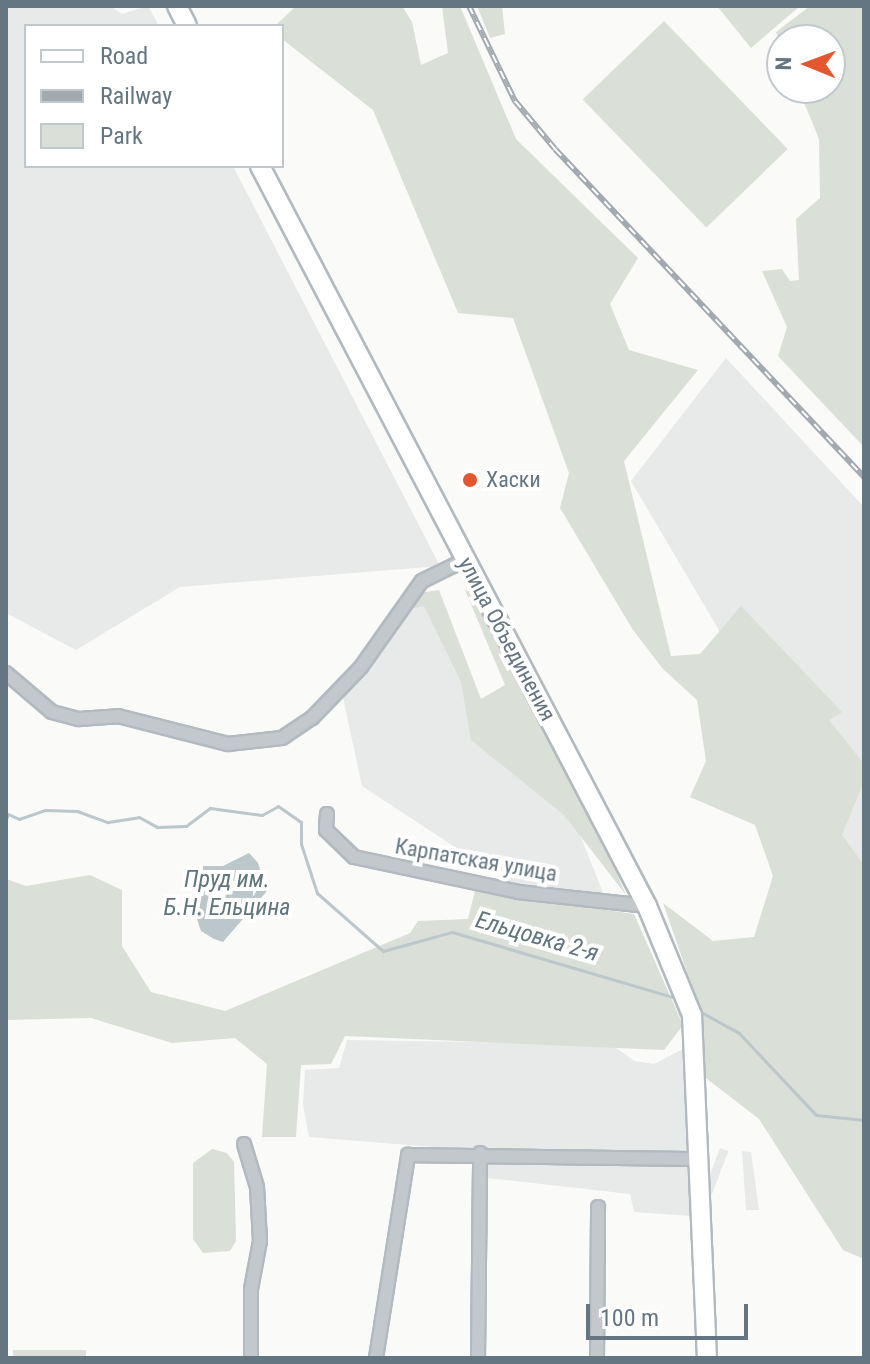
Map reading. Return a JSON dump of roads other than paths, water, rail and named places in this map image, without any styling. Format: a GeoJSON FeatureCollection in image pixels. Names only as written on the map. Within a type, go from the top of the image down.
{"type":"FeatureCollection","features":[{"type":"Feature","properties":{"kind":"main road"},"geometry":{"type":"LineString","coordinates":[[177,6],[186,24]]}},
{"type":"Feature","properties":{"kind":"main road","name":"улица Объединения"},"geometry":{"type":"LineString","coordinates":[[261,168],[647,906],[692,1015],[701,1130],[707,1358]]}},
{"type":"Feature","properties":{"kind":"street"},"geometry":{"type":"LineString","coordinates":[[6,673],[52,712],[79,719],[118,716],[228,744],[282,738],[312,718],[361,667],[422,581],[465,560]]}},
{"type":"Feature","properties":{"kind":"street","name":"Карпатская улица"},"geometry":{"type":"LineString","coordinates":[[327,814],[326,830],[354,857],[518,892],[647,906]]}},
{"type":"Feature","properties":{"kind":"street"},"geometry":{"type":"LineString","coordinates":[[244,1144],[257,1187],[260,1241],[251,1289],[251,1358]]}},
{"type":"Feature","properties":{"kind":"street"},"geometry":{"type":"LineString","coordinates":[[478,1358],[480,1153]]}},
{"type":"Feature","properties":{"kind":"street"},"geometry":{"type":"LineString","coordinates":[[376,1358],[408,1155],[480,1153],[700,1159]]}},
{"type":"Feature","properties":{"kind":"street"},"geometry":{"type":"LineString","coordinates":[[597,1358],[598,1207]]}},
{"type":"Feature","properties":{"kind":"water","name":"Пруд им. Б.Н. Ельцина"},"geometry":{"type":"Polygon","coordinates":[[[249,853],[258,863],[267,891],[223,942],[214,939],[201,931],[196,916],[203,866],[223,866],[249,853]]]}},
{"type":"Feature","properties":{"kind":"waterway","name":"Ельцовка 2-я"},"geometry":{"type":"LineString","coordinates":[[6,819],[8,814],[19,819],[45,810],[77,811],[108,822],[139,817],[157,827],[186,826],[210,808],[262,815],[278,806],[301,822],[301,844],[317,893],[383,951],[452,932],[676,998]]}},
{"type":"Feature","properties":{"kind":"waterway","name":"Ельцовка 2-я"},"geometry":{"type":"LineString","coordinates":[[699,1011],[739,1033],[816,1115],[864,1120]]}},
{"type":"Feature","properties":{"kind":"railway"},"geometry":{"type":"LineString","coordinates":[[469,6],[515,101],[555,149],[864,477]]}},
{"type":"Feature","properties":{"kind":"place","name":"Хаски"},"geometry":{"type":"Point","coordinates":[470,480]}}]}
